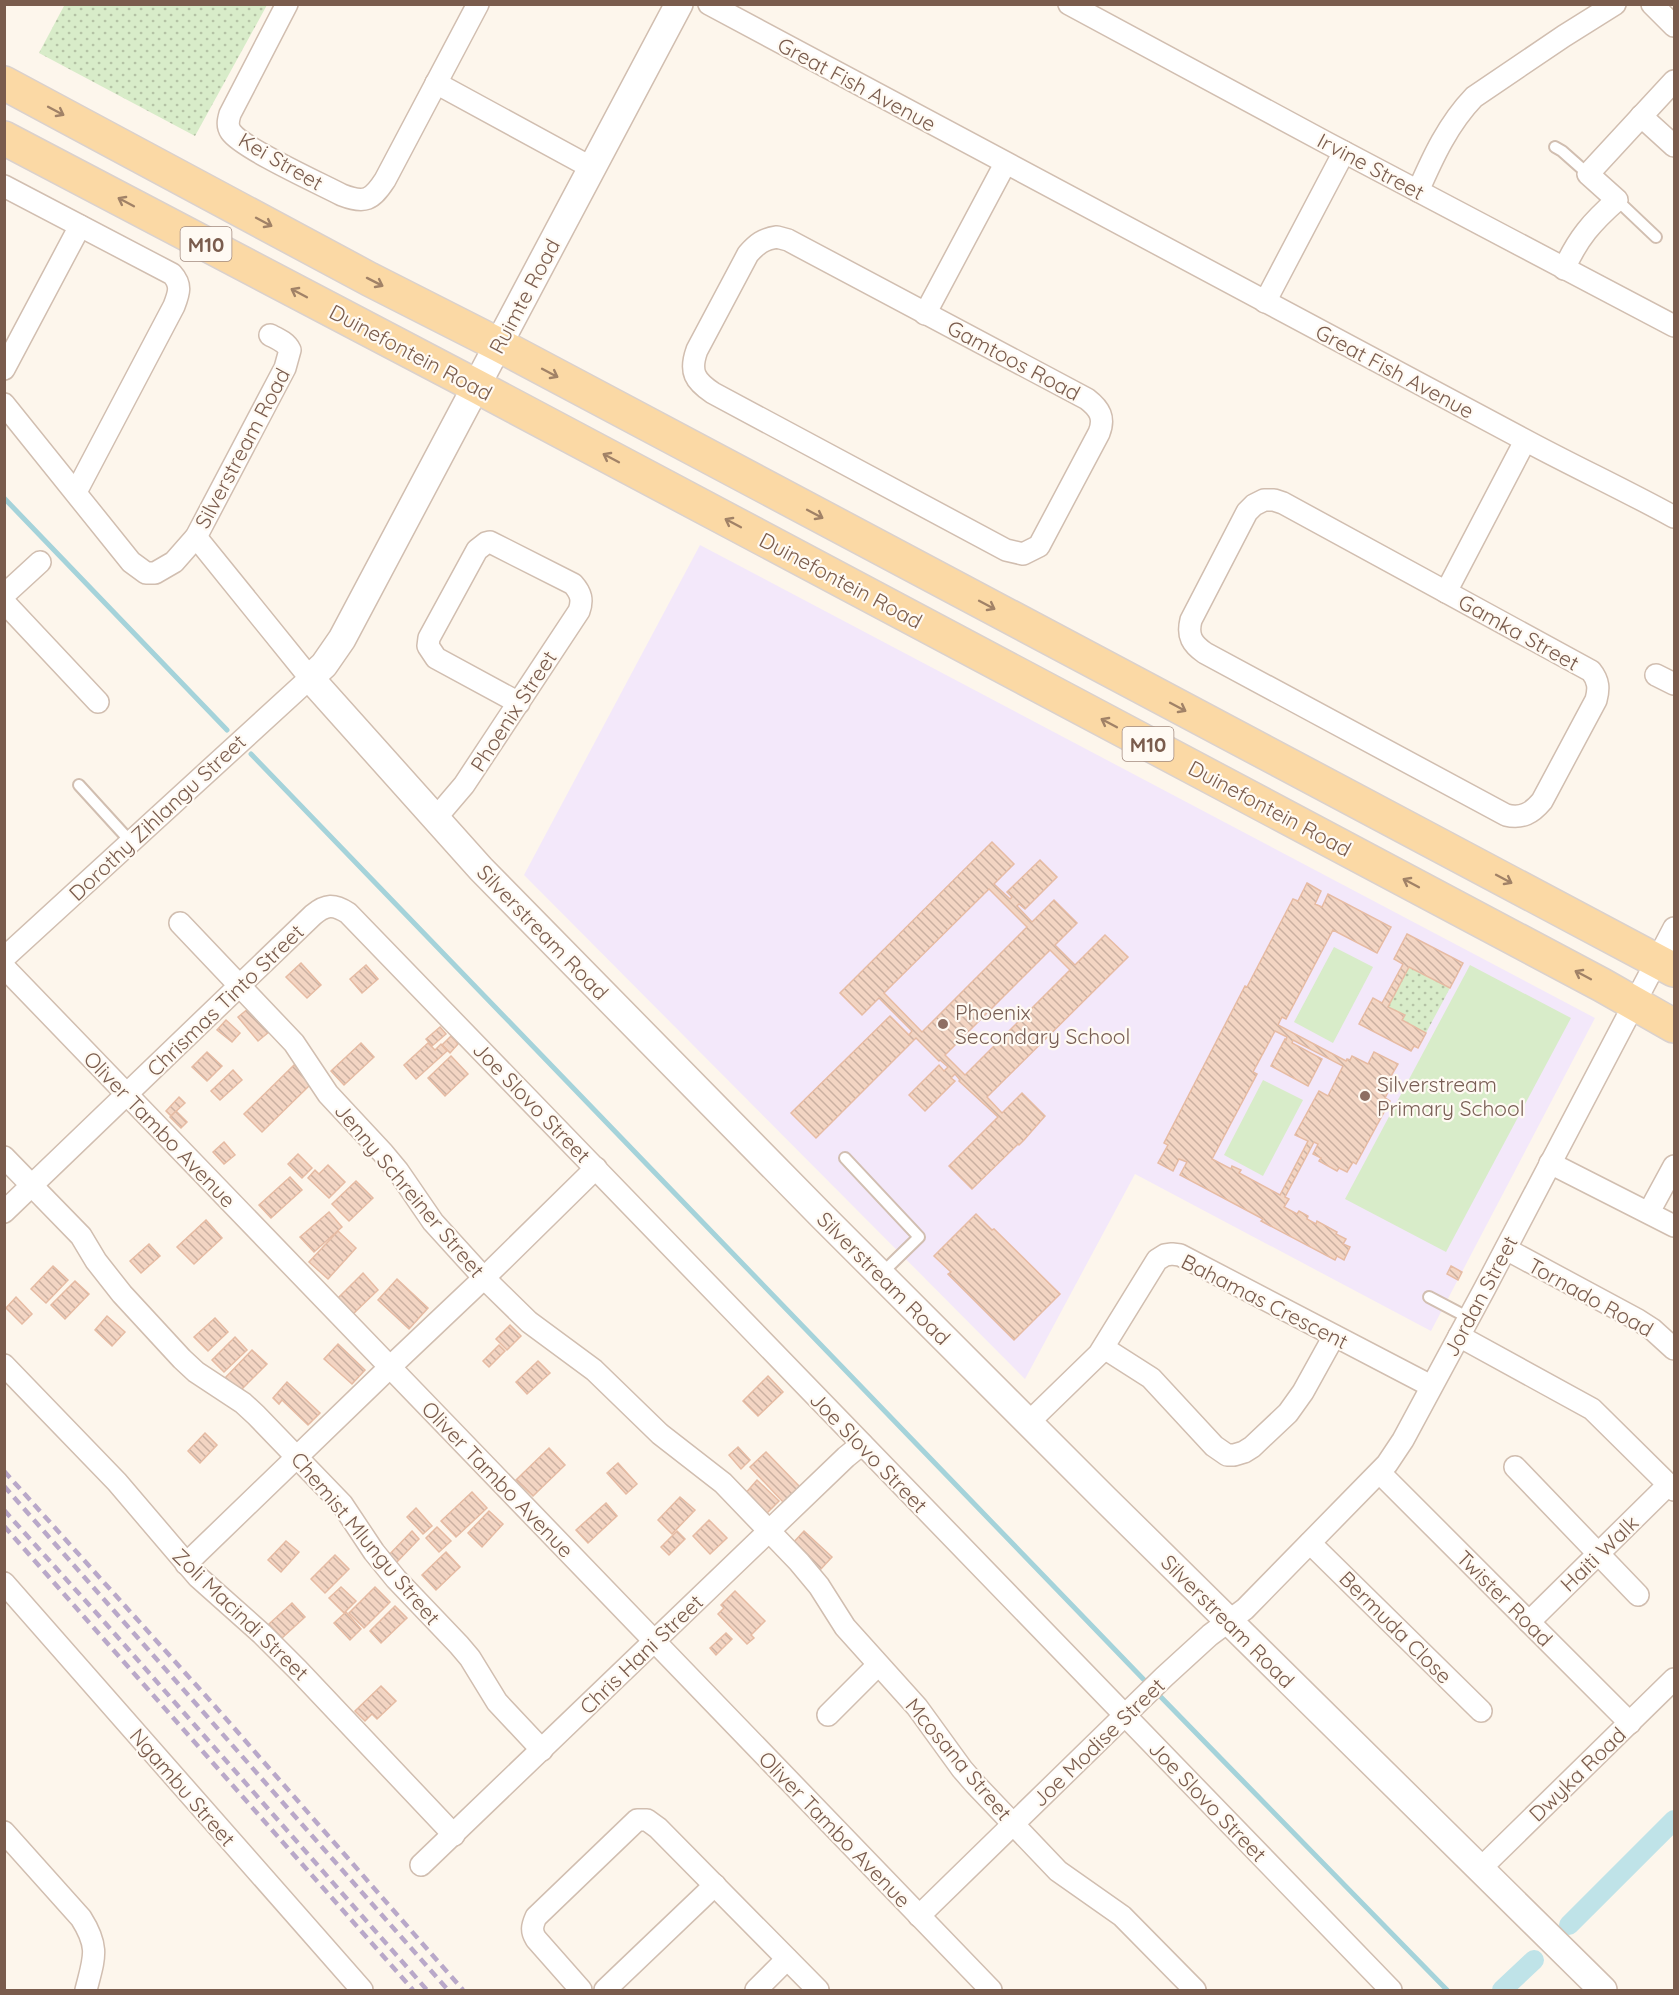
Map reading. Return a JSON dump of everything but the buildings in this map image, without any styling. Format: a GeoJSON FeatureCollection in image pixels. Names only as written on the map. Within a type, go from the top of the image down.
{"type":"FeatureCollection","features":[{"type":"Feature","properties":{"kind":"main road","name":"M10"},"geometry":{"type":"LineString","coordinates":[[4,83],[369,279],[499,345],[1666,965]]}},
{"type":"Feature","properties":{"kind":"main road","name":"Duinefontein Road"},"geometry":{"type":"LineString","coordinates":[[4,138],[476,386],[1674,1026]]}},
{"type":"Feature","properties":{"kind":"street","name":"Kei Street"},"geometry":{"type":"LineString","coordinates":[[287,4],[230,114],[228,124],[230,129],[245,144],[342,195],[364,200],[376,193],[385,180],[436,83]]}},
{"type":"Feature","properties":{"kind":"street"},"geometry":{"type":"LineString","coordinates":[[478,4],[436,83],[592,168]]}},
{"type":"Feature","properties":{"kind":"street","name":"Ruimte Road"},"geometry":{"type":"LineString","coordinates":[[310,678],[324,665],[342,639],[679,4]]}},
{"type":"Feature","properties":{"kind":"street","name":"Great Fish Avenue"},"geometry":{"type":"LineString","coordinates":[[709,4],[1525,441],[1674,517]]}},
{"type":"Feature","properties":{"kind":"street"},"geometry":{"type":"LineString","coordinates":[[1418,191],[1441,141],[1463,109],[1474,98],[1615,4]]}},
{"type":"Feature","properties":{"kind":"street"},"geometry":{"type":"LineString","coordinates":[[1652,4],[1674,26]]}},
{"type":"Feature","properties":{"kind":"street","name":"Irvine Street"},"geometry":{"type":"LineString","coordinates":[[1072,5],[1674,326]]}},
{"type":"Feature","properties":{"kind":"street"},"geometry":{"type":"LineString","coordinates":[[1564,269],[1575,245],[1596,219],[1617,200],[1588,174],[1674,81]]}},
{"type":"Feature","properties":{"kind":"street"},"geometry":{"type":"LineString","coordinates":[[1641,116],[1674,146]]}},
{"type":"Feature","properties":{"kind":"street"},"geometry":{"type":"LineString","coordinates":[[1265,302],[1344,152]]}},
{"type":"Feature","properties":{"kind":"street"},"geometry":{"type":"LineString","coordinates":[[925,314],[1005,164]]}},
{"type":"Feature","properties":{"kind":"street"},"geometry":{"type":"LineString","coordinates":[[4,186],[172,274],[178,280],[180,288],[174,306],[76,492]]}},
{"type":"Feature","properties":{"kind":"street"},"geometry":{"type":"LineString","coordinates":[[4,369],[80,226]]}},
{"type":"Feature","properties":{"kind":"street","name":"Gamtoos Road"},"geometry":{"type":"LineString","coordinates":[[777,237],[788,240],[925,314],[1087,399],[1096,406],[1101,415],[1102,424],[1099,433],[1044,538],[1032,551],[1023,554],[1006,550],[713,393],[698,380],[693,371],[693,361],[697,350],[748,254],[766,238],[777,237]]}},
{"type":"Feature","properties":{"kind":"street","name":"Silverstream Road"},"geometry":{"type":"LineString","coordinates":[[4,404],[132,562],[146,573],[155,573],[174,562],[196,537],[289,357],[290,351],[287,345],[270,335]]}},
{"type":"Feature","properties":{"kind":"street"},"geometry":{"type":"LineString","coordinates":[[1446,592],[1525,441]]}},
{"type":"Feature","properties":{"kind":"street","name":"Gamka Street"},"geometry":{"type":"LineString","coordinates":[[1264,500],[1283,503],[1446,592],[1585,667],[1595,677],[1598,692],[1596,700],[1542,801],[1528,814],[1516,818],[1506,815],[1205,653],[1191,639],[1189,629],[1191,620],[1247,512],[1264,500]]}},
{"type":"Feature","properties":{"kind":"street","name":"Silverstream Road"},"geometry":{"type":"LineString","coordinates":[[196,537],[310,678],[481,869],[1028,1423],[1603,1990]]}},
{"type":"Feature","properties":{"kind":"street","name":"Phoenix Street"},"geometry":{"type":"LineString","coordinates":[[435,819],[464,785],[519,703],[579,611],[581,597],[579,590],[573,584],[494,543],[486,543],[477,550],[429,638],[428,646],[436,658],[519,703]]}},
{"type":"Feature","properties":{"kind":"street"},"geometry":{"type":"LineString","coordinates":[[4,595],[40,562]]}},
{"type":"Feature","properties":{"kind":"street"},"geometry":{"type":"LineString","coordinates":[[4,602],[98,702]]}},
{"type":"Feature","properties":{"kind":"street","name":"Dorothy Zihlangu Street"},"geometry":{"type":"LineString","coordinates":[[4,958],[310,678]]}},
{"type":"Feature","properties":{"kind":"street","name":"Chrismas Tinto Street"},"geometry":{"type":"LineString","coordinates":[[4,1212],[239,984],[321,908],[333,906],[348,913]]}},
{"type":"Feature","properties":{"kind":"street","name":"Joe Slovo Street"},"geometry":{"type":"LineString","coordinates":[[348,913],[1391,1990]]}},
{"type":"Feature","properties":{"kind":"street","name":"Jenny Schreiner Street"},"geometry":{"type":"LineString","coordinates":[[180,923],[294,1043],[328,1094],[383,1153],[440,1230],[484,1278],[529,1322],[594,1370],[660,1434],[723,1483],[770,1530]]}},
{"type":"Feature","properties":{"kind":"street","name":"Jordan Street"},"geometry":{"type":"LineString","coordinates":[[1228,1621],[1246,1608],[1380,1473],[1398,1447],[1506,1249],[1634,1003],[1666,965],[1674,928]]}},
{"type":"Feature","properties":{"kind":"street","name":"Oliver Tambo Avenue"},"geometry":{"type":"LineString","coordinates":[[4,967],[991,1990]]}},
{"type":"Feature","properties":{"kind":"street","name":"Chemist Mlungu Street"},"geometry":{"type":"LineString","coordinates":[[4,1157],[81,1236],[122,1294],[182,1359],[211,1383],[243,1403],[342,1504],[390,1572],[459,1645],[470,1658],[497,1702],[542,1750]]}},
{"type":"Feature","properties":{"kind":"street"},"geometry":{"type":"LineString","coordinates":[[1550,1163],[1674,1226]]}},
{"type":"Feature","properties":{"kind":"street"},"geometry":{"type":"LineString","coordinates":[[1649,1212],[1674,1166]]}},
{"type":"Feature","properties":{"kind":"street"},"geometry":{"type":"LineString","coordinates":[[186,1564],[596,1168]]}},
{"type":"Feature","properties":{"kind":"street","name":"Tornado Road"},"geometry":{"type":"LineString","coordinates":[[1506,1249],[1638,1320],[1674,1349]]}},
{"type":"Feature","properties":{"kind":"street","name":"Bahamas Crescent"},"geometry":{"type":"LineString","coordinates":[[1028,1423],[1094,1360],[1104,1348],[1152,1268],[1164,1255],[1172,1254],[1180,1255],[1431,1386]]}},
{"type":"Feature","properties":{"kind":"street"},"geometry":{"type":"LineString","coordinates":[[1464,1327],[1592,1408],[1672,1487]]}},
{"type":"Feature","properties":{"kind":"street"},"geometry":{"type":"LineString","coordinates":[[1104,1348],[1151,1378],[1220,1452],[1234,1455],[1252,1447],[1287,1413],[1303,1392],[1334,1336]]}},
{"type":"Feature","properties":{"kind":"street","name":"Zoli Macindi Street"},"geometry":{"type":"LineString","coordinates":[[4,1365],[117,1482],[198,1577],[262,1634],[298,1670],[454,1835]]}},
{"type":"Feature","properties":{"kind":"street","name":"Chris Hani Street"},"geometry":{"type":"LineString","coordinates":[[421,1865],[862,1444]]}},
{"type":"Feature","properties":{"kind":"street"},"geometry":{"type":"LineString","coordinates":[[1515,1467],[1638,1595]]}},
{"type":"Feature","properties":{"kind":"street","name":"Twister Road"},"geometry":{"type":"LineString","coordinates":[[1380,1473],[1630,1723]]}},
{"type":"Feature","properties":{"kind":"street","name":"Haiti Walk"},"geometry":{"type":"LineString","coordinates":[[1529,1622],[1598,1554],[1672,1487]]}},
{"type":"Feature","properties":{"kind":"street","name":"Mcosana Street"},"geometry":{"type":"LineString","coordinates":[[770,1530],[819,1586],[845,1627],[917,1707],[962,1769],[1013,1825],[1058,1871],[1122,1916],[1195,1990]]}},
{"type":"Feature","properties":{"kind":"street","name":"Bermuda Close"},"geometry":{"type":"LineString","coordinates":[[1310,1543],[1481,1711]]}},
{"type":"Feature","properties":{"kind":"street","name":"Ngambu Street"},"geometry":{"type":"LineString","coordinates":[[4,1583],[362,1990]]}},
{"type":"Feature","properties":{"kind":"street","name":"Joe Modise Street"},"geometry":{"type":"LineString","coordinates":[[919,1916],[1164,1677],[1228,1621]]}},
{"type":"Feature","properties":{"kind":"street"},"geometry":{"type":"LineString","coordinates":[[828,1716],[878,1665]]}},
{"type":"Feature","properties":{"kind":"street","name":"Dwyka Road"},"geometry":{"type":"LineString","coordinates":[[1480,1869],[1674,1679]]}},
{"type":"Feature","properties":{"kind":"street"},"geometry":{"type":"LineString","coordinates":[[582,1990],[536,1939],[532,1932],[532,1925],[536,1917],[631,1825],[637,1820],[647,1820],[658,1828],[818,1990]]}},
{"type":"Feature","properties":{"kind":"street"},"geometry":{"type":"LineString","coordinates":[[4,1832],[81,1918],[88,1929],[95,1951],[86,1990]]}},
{"type":"Feature","properties":{"kind":"street"},"geometry":{"type":"LineString","coordinates":[[605,1990],[715,1885]]}},
{"type":"Feature","properties":{"kind":"street"},"geometry":{"type":"LineString","coordinates":[[756,1990],[787,1959]]}},
{"type":"Feature","properties":{"kind":"lane"},"geometry":{"type":"LineString","coordinates":[[1555,147],[1588,174]]}},
{"type":"Feature","properties":{"kind":"lane"},"geometry":{"type":"LineString","coordinates":[[1617,200],[1656,237]]}},
{"type":"Feature","properties":{"kind":"lane"},"geometry":{"type":"LineString","coordinates":[[80,785],[130,841]]}},
{"type":"Feature","properties":{"kind":"lane"},"geometry":{"type":"LineString","coordinates":[[845,1158],[919,1237],[880,1275]]}},
{"type":"Feature","properties":{"kind":"lane"},"geometry":{"type":"LineString","coordinates":[[1429,1297],[1464,1327]]}},
{"type":"Feature","properties":{"kind":"shaded area","name":"Phoenix Secondary School"},"geometry":{"type":"Polygon","coordinates":[[[700,545],[1595,1018],[1431,1331],[1135,1174],[1025,1379],[524,875],[700,545]]]}},
{"type":"Feature","properties":{"kind":"green space"},"geometry":{"type":"Polygon","coordinates":[[[65,4],[267,5],[195,136],[39,53],[65,4]]]}},
{"type":"Feature","properties":{"kind":"green space"},"geometry":{"type":"Polygon","coordinates":[[[1334,947],[1373,967],[1333,1043],[1294,1022],[1334,947]]]}},
{"type":"Feature","properties":{"kind":"green space"},"geometry":{"type":"Polygon","coordinates":[[[1470,965],[1571,1018],[1446,1252],[1345,1199],[1470,965]]]}},
{"type":"Feature","properties":{"kind":"green space"},"geometry":{"type":"Polygon","coordinates":[[[1409,967],[1450,988],[1426,1033],[1402,1020],[1404,1015],[1388,1007],[1409,967]]]}},
{"type":"Feature","properties":{"kind":"green space"},"geometry":{"type":"Polygon","coordinates":[[[1263,1080],[1303,1100],[1263,1176],[1224,1155],[1263,1080]]]}},
{"type":"Feature","properties":{"kind":"waterway"},"geometry":{"type":"LineString","coordinates":[[4,498],[227,730]]}},
{"type":"Feature","properties":{"kind":"waterway"},"geometry":{"type":"LineString","coordinates":[[251,754],[1149,1685]]}},
{"type":"Feature","properties":{"kind":"waterway"},"geometry":{"type":"LineString","coordinates":[[1156,1692],[1447,1990]]}},
{"type":"Feature","properties":{"kind":"waterway"},"geometry":{"type":"LineString","coordinates":[[1569,1925],[1674,1820]]}},
{"type":"Feature","properties":{"kind":"waterway"},"geometry":{"type":"LineString","coordinates":[[1502,1990],[1534,1960]]}},
{"type":"Feature","properties":{"kind":"railway"},"geometry":{"type":"LineString","coordinates":[[4,1471],[214,1705],[463,1990]]}},
{"type":"Feature","properties":{"kind":"railway"},"geometry":{"type":"LineString","coordinates":[[4,1486],[448,1990]]}},
{"type":"Feature","properties":{"kind":"railway"},"geometry":{"type":"LineString","coordinates":[[4,1510],[427,1990]]}},
{"type":"Feature","properties":{"kind":"railway"},"geometry":{"type":"LineString","coordinates":[[4,1526],[413,1990]]}},
{"type":"Feature","properties":{"kind":"place","name":"Phoenix Secondary School"},"geometry":{"type":"Point","coordinates":[943,1024]}},
{"type":"Feature","properties":{"kind":"place","name":"Silverstream Primary School"},"geometry":{"type":"Point","coordinates":[1365,1096]}}]}
